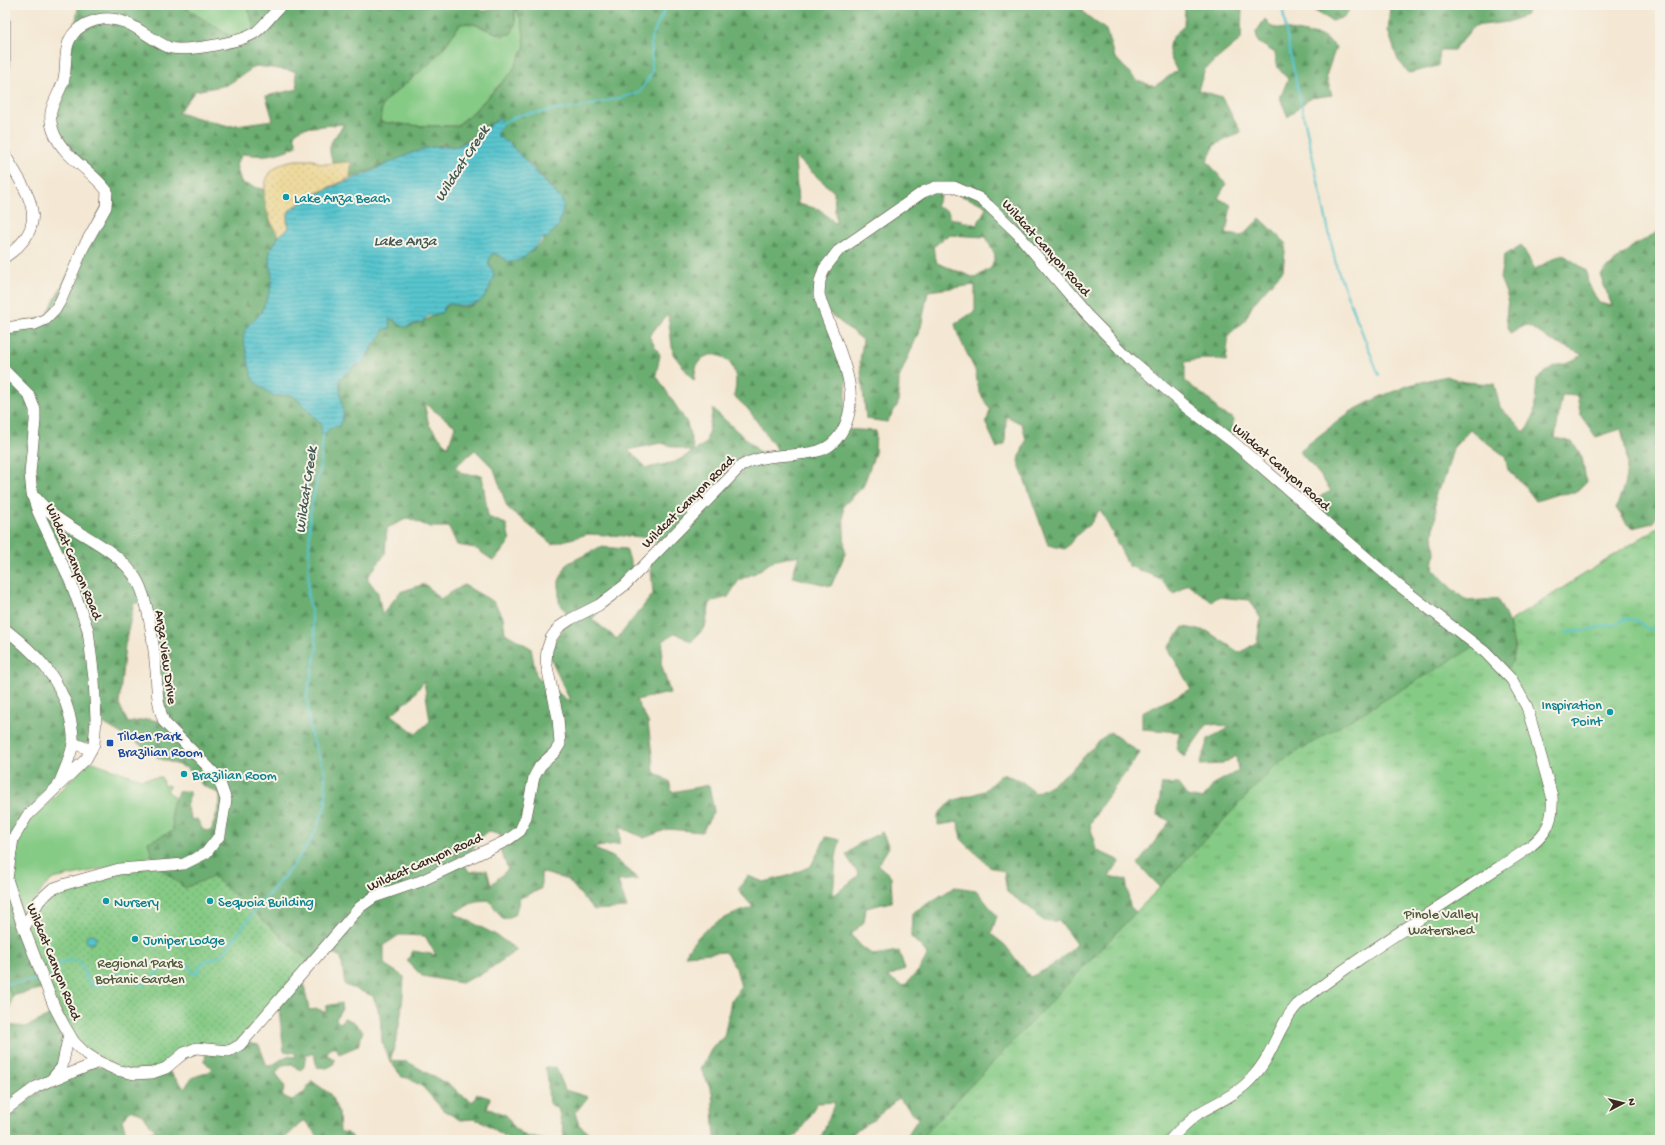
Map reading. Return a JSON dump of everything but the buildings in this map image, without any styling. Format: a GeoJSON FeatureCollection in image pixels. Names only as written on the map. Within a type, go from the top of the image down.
{"type":"FeatureCollection","features":[{"type":"Feature","properties":{"kind":"street"},"geometry":{"type":"LineString","coordinates":[[5,328],[35,324],[46,319],[55,310],[61,300],[83,248],[106,207],[107,191],[66,151],[54,134],[51,122],[52,109],[64,78],[66,51],[74,33],[94,21],[102,19],[120,20],[131,24],[169,47],[188,49],[236,40],[256,32],[280,5]]}},
{"type":"Feature","properties":{"kind":"street"},"geometry":{"type":"LineString","coordinates":[[5,23],[5,68]]}},
{"type":"Feature","properties":{"kind":"street"},"geometry":{"type":"LineString","coordinates":[[5,155],[28,194],[34,210],[31,227],[21,244],[5,257]]}},
{"type":"Feature","properties":{"kind":"street","name":"Wildcat Canyon Road"},"geometry":{"type":"LineString","coordinates":[[5,371],[29,395],[35,410],[30,473],[32,494],[38,512],[70,580],[88,630],[94,679],[96,719],[95,736],[91,750],[72,774],[59,784],[27,816],[13,839],[7,879],[54,1006],[69,1034],[84,1052],[99,1062],[123,1072],[134,1074],[152,1074],[166,1068],[184,1053],[196,1048],[206,1048],[219,1051],[236,1048],[250,1035],[345,924],[365,904],[382,893],[421,882],[506,841],[520,831],[526,817],[534,777],[540,766],[555,752],[560,744],[558,718],[546,662],[547,650],[551,638],[559,627],[571,619],[599,605],[626,585],[741,466],[751,460],[761,458],[818,451],[835,442],[844,429],[849,415],[850,388],[820,294],[820,281],[824,268],[838,251],[923,192],[936,187],[946,186],[964,190],[989,206],[1017,233],[1086,314],[1130,359],[1188,408],[1232,442],[1397,584],[1432,609],[1485,652],[1504,671],[1521,694],[1531,718],[1550,783],[1553,809],[1550,821],[1537,840],[1461,892],[1392,936],[1321,986],[1297,1005],[1287,1016],[1274,1048],[1250,1080],[1236,1092],[1198,1114],[1184,1125],[1170,1140]]}},
{"type":"Feature","properties":{"kind":"street","name":"Anza View Drive"},"geometry":{"type":"LineString","coordinates":[[24,928],[39,900],[52,890],[66,884],[119,869],[184,864],[206,853],[220,835],[226,800],[218,778],[164,722],[159,711],[155,658],[145,602],[138,582],[122,561],[96,542],[60,521],[42,506],[32,494]]}},
{"type":"Feature","properties":{"kind":"street"},"geometry":{"type":"LineString","coordinates":[[5,629],[35,654],[59,686],[71,721],[73,743],[59,784]]}},
{"type":"Feature","properties":{"kind":"street"},"geometry":{"type":"LineString","coordinates":[[73,743],[91,750]]}},
{"type":"Feature","properties":{"kind":"street"},"geometry":{"type":"LineString","coordinates":[[51,1080],[62,1067],[69,1034]]}},
{"type":"Feature","properties":{"kind":"street"},"geometry":{"type":"LineString","coordinates":[[5,1110],[36,1087],[99,1062]]}},
{"type":"Feature","properties":{"kind":"green space"},"geometry":{"type":"Polygon","coordinates":[[[84,5],[173,5],[184,7],[236,40],[256,32],[247,5],[474,5],[483,11],[501,8],[501,5],[515,5],[1078,5],[1085,14],[1106,30],[1114,56],[1137,81],[1155,86],[1177,71],[1169,52],[1169,47],[1173,37],[1184,26],[1185,5],[1242,5],[1241,39],[1205,69],[1198,90],[1222,97],[1241,132],[1215,145],[1207,161],[1226,184],[1218,198],[1231,205],[1226,234],[1242,236],[1260,218],[1286,243],[1283,270],[1253,304],[1244,322],[1229,334],[1226,361],[1207,358],[1185,362],[1185,381],[1212,402],[1219,412],[1233,418],[1233,442],[1304,504],[1331,491],[1320,475],[1299,451],[1350,412],[1377,398],[1410,385],[1446,376],[1464,382],[1494,384],[1500,407],[1525,433],[1534,415],[1537,379],[1552,367],[1571,361],[1583,355],[1548,339],[1526,325],[1510,334],[1506,318],[1508,298],[1500,278],[1504,256],[1521,245],[1535,269],[1562,254],[1586,270],[1588,283],[1599,303],[1612,306],[1600,275],[1634,245],[1658,232],[1660,220],[1660,510],[1653,523],[1632,528],[1627,524],[1616,508],[1624,487],[1627,469],[1626,451],[1621,429],[1596,437],[1581,416],[1577,396],[1562,395],[1555,438],[1572,442],[1582,457],[1586,482],[1575,493],[1558,494],[1536,501],[1524,485],[1508,470],[1505,456],[1470,430],[1453,448],[1445,477],[1435,494],[1436,514],[1433,535],[1435,552],[1433,568],[1451,588],[1467,601],[1497,599],[1510,628],[1514,652],[1513,661],[1359,1140],[904,1140],[918,1119],[899,1098],[873,1120],[853,1133],[848,1140],[820,1140],[835,1102],[817,1103],[798,1134],[789,1140],[715,1140],[712,1092],[701,1069],[713,1046],[724,1037],[731,1001],[741,987],[736,968],[725,952],[685,955],[699,936],[714,924],[753,907],[738,890],[748,876],[764,882],[788,876],[811,866],[826,837],[840,840],[836,857],[833,896],[859,875],[846,855],[860,843],[882,832],[889,847],[878,865],[891,876],[891,902],[866,908],[864,922],[851,935],[862,947],[873,955],[899,951],[905,969],[887,977],[904,986],[919,970],[928,954],[911,937],[912,913],[955,887],[976,890],[997,916],[991,934],[1005,945],[1030,977],[1055,964],[1076,944],[1059,921],[1043,921],[1030,908],[1007,892],[1004,872],[989,866],[961,839],[958,822],[938,825],[938,814],[952,801],[984,791],[1002,774],[1020,780],[1035,793],[1047,787],[1067,773],[1110,732],[1140,753],[1103,803],[1090,824],[1096,850],[1120,861],[1109,876],[1126,880],[1130,906],[1136,912],[1187,874],[1160,887],[1138,864],[1170,821],[1157,815],[1162,784],[1178,784],[1187,796],[1203,799],[1214,784],[1238,771],[1236,756],[1222,764],[1200,765],[1208,739],[1230,727],[1208,723],[1184,757],[1176,748],[1180,732],[1142,729],[1142,713],[1191,689],[1168,648],[1183,627],[1207,631],[1240,653],[1257,642],[1261,619],[1250,600],[1217,597],[1212,602],[1188,584],[1174,594],[1159,578],[1129,566],[1100,509],[1091,523],[1078,534],[1065,549],[1048,545],[1018,461],[1026,440],[1022,424],[1006,416],[1005,444],[997,448],[986,424],[990,410],[979,391],[975,370],[958,335],[955,324],[975,311],[975,285],[928,291],[921,327],[899,378],[898,404],[887,422],[866,419],[860,361],[863,340],[824,309],[847,372],[844,429],[876,431],[875,453],[863,487],[843,506],[845,554],[831,586],[792,577],[799,555],[773,561],[755,573],[739,580],[728,597],[710,602],[705,627],[691,642],[676,633],[663,641],[661,663],[670,693],[636,700],[648,722],[654,772],[669,781],[672,792],[709,785],[714,811],[702,832],[668,829],[644,838],[620,827],[620,843],[593,848],[613,857],[639,879],[618,881],[627,908],[594,910],[568,880],[541,872],[541,889],[520,898],[515,915],[503,919],[489,900],[476,901],[454,913],[496,935],[517,950],[485,972],[461,983],[422,976],[407,961],[413,951],[436,955],[425,936],[399,935],[384,945],[384,964],[404,977],[400,1020],[390,1061],[382,1042],[380,1015],[373,996],[345,985],[341,957],[324,949],[302,975],[309,1010],[318,1009],[326,1013],[326,1006],[341,1003],[342,1009],[336,1019],[339,1023],[342,1022],[344,1018],[354,1022],[363,1031],[358,1046],[339,1054],[337,1048],[331,1048],[326,1054],[335,1060],[333,1065],[327,1068],[317,1067],[314,1054],[305,1054],[307,1058],[305,1060],[304,1067],[300,1070],[292,1064],[282,1065],[276,1073],[285,1087],[282,1096],[292,1100],[305,1092],[312,1081],[330,1094],[339,1113],[340,1132],[347,1133],[352,1136],[352,1140],[321,1140],[304,1120],[283,1140],[136,1140],[147,1132],[156,1131],[141,1114],[132,1110],[122,1120],[126,1132],[121,1140],[5,1140],[5,1041],[7,1025],[26,1027],[57,1012],[88,993],[52,1079],[90,1066],[166,1068],[185,1089],[194,1077],[209,1072],[212,1069],[205,1062],[206,1048],[148,842],[173,831],[171,807],[178,792],[188,791],[190,795],[186,806],[192,820],[197,819],[203,830],[211,831],[220,804],[220,794],[202,785],[187,768],[158,758],[151,751],[96,719],[94,744],[73,743],[59,784],[13,839],[7,879],[47,987],[12,996],[5,983],[5,326],[46,317],[108,195],[66,151],[51,122],[74,33],[78,8],[84,5]],[[515,5],[515,25],[511,34],[498,33],[474,24],[460,24],[445,46],[429,64],[386,100],[382,106],[380,122],[421,126],[457,126],[472,114],[512,72],[525,46],[522,23],[515,5]],[[256,66],[227,85],[195,91],[178,113],[229,126],[273,120],[266,96],[298,89],[295,71],[256,66]],[[500,118],[456,147],[443,145],[432,147],[350,178],[351,162],[333,163],[330,150],[330,146],[334,138],[344,124],[302,128],[294,134],[297,146],[271,154],[243,154],[236,164],[241,183],[265,190],[269,220],[279,236],[270,251],[269,261],[272,276],[270,291],[261,313],[246,328],[252,378],[258,385],[274,396],[294,396],[321,424],[322,435],[332,427],[340,426],[340,379],[345,373],[369,355],[378,337],[387,328],[389,319],[395,320],[398,324],[404,326],[410,326],[425,320],[450,304],[463,307],[474,305],[488,293],[490,283],[494,276],[488,264],[491,255],[495,253],[509,262],[523,257],[560,224],[559,221],[563,208],[562,200],[532,166],[498,137],[497,132],[500,118]],[[795,157],[798,204],[819,209],[836,224],[834,192],[795,157]],[[943,189],[936,207],[948,211],[950,218],[977,225],[986,208],[983,204],[943,189]],[[948,235],[933,247],[937,263],[975,278],[991,268],[995,256],[986,237],[948,235]],[[668,314],[649,336],[660,355],[656,375],[687,423],[694,451],[706,443],[713,409],[760,452],[778,451],[748,409],[734,396],[736,377],[728,361],[718,355],[702,358],[697,365],[694,381],[673,354],[668,314]],[[424,403],[429,425],[448,447],[455,426],[424,403]],[[661,443],[628,450],[647,468],[675,462],[693,452],[661,443]],[[475,450],[455,467],[463,474],[482,475],[488,517],[506,524],[510,541],[494,561],[475,548],[457,545],[449,527],[430,527],[408,518],[387,528],[385,554],[367,578],[378,593],[382,615],[400,592],[425,584],[440,599],[464,585],[494,602],[503,617],[505,633],[531,648],[536,675],[571,703],[547,650],[571,619],[559,602],[559,581],[567,564],[600,547],[626,549],[635,575],[592,619],[617,639],[653,594],[650,559],[664,544],[644,537],[588,534],[552,544],[507,507],[494,469],[475,450]],[[134,603],[125,645],[119,704],[128,723],[148,719],[163,722],[145,603],[134,603]],[[424,681],[412,697],[391,715],[416,734],[430,721],[424,681]],[[487,831],[463,861],[469,872],[487,870],[491,885],[508,869],[498,845],[501,834],[487,831]],[[278,1002],[246,1040],[252,1044],[259,1045],[267,1066],[271,1066],[287,1056],[296,1057],[295,1053],[284,1051],[278,1002]]]}},
{"type":"Feature","properties":{"kind":"green space"},"geometry":{"type":"Polygon","coordinates":[[[187,5],[247,5],[256,32],[236,40],[184,7],[187,5]]]}},
{"type":"Feature","properties":{"kind":"green space"},"geometry":{"type":"Polygon","coordinates":[[[515,5],[522,23],[525,46],[512,72],[471,114],[456,126],[421,126],[380,122],[382,106],[386,100],[429,64],[445,46],[460,24],[469,22],[503,36],[515,25],[515,5]]]}},
{"type":"Feature","properties":{"kind":"green space"},"geometry":{"type":"Polygon","coordinates":[[[1305,5],[1352,6],[1344,17],[1332,21],[1305,5]]]}},
{"type":"Feature","properties":{"kind":"green space"},"geometry":{"type":"Polygon","coordinates":[[[1390,5],[1530,5],[1526,15],[1508,22],[1474,26],[1454,50],[1440,50],[1438,66],[1409,73],[1398,60],[1388,31],[1390,5]]]}},
{"type":"Feature","properties":{"kind":"green space"},"geometry":{"type":"Polygon","coordinates":[[[1265,19],[1272,27],[1323,36],[1336,47],[1326,76],[1332,95],[1310,98],[1288,117],[1280,98],[1288,79],[1278,68],[1275,53],[1258,42],[1256,32],[1265,19]]]}},
{"type":"Feature","properties":{"kind":"green space","name":"Pinole Valley Watershed"},"geometry":{"type":"Polygon","coordinates":[[[1660,526],[1660,1140],[919,1140],[1278,763],[1477,645],[1505,671],[1513,661],[1515,650],[1509,622],[1660,526]]]}},
{"type":"Feature","properties":{"kind":"green space"},"geometry":{"type":"Polygon","coordinates":[[[90,761],[140,779],[161,777],[164,786],[168,785],[170,787],[167,790],[175,799],[186,830],[144,860],[53,879],[44,887],[21,921],[10,877],[22,829],[90,761]]]}},
{"type":"Feature","properties":{"kind":"green space","name":"Regional Parks Botanic Garden"},"geometry":{"type":"Polygon","coordinates":[[[155,865],[185,888],[213,876],[312,964],[240,1045],[206,1047],[166,1068],[117,1070],[74,1042],[24,928],[52,889],[155,865]]]}},
{"type":"Feature","properties":{"kind":"green space"},"geometry":{"type":"Polygon","coordinates":[[[5,945],[12,996],[5,1041],[5,945]]]}},
{"type":"Feature","properties":{"kind":"green space"},"geometry":{"type":"Polygon","coordinates":[[[390,1061],[408,1062],[454,1088],[460,1094],[473,1102],[477,1094],[490,1098],[487,1108],[506,1115],[514,1128],[526,1136],[545,1140],[511,1140],[483,1122],[474,1119],[460,1120],[443,1110],[423,1087],[408,1078],[402,1077],[390,1061]]]}},
{"type":"Feature","properties":{"kind":"green space"},"geometry":{"type":"Polygon","coordinates":[[[545,1067],[556,1067],[565,1090],[588,1097],[575,1113],[579,1125],[598,1140],[563,1140],[564,1132],[559,1110],[549,1103],[545,1067]]]}},
{"type":"Feature","properties":{"kind":"sand","name":"Lake Anza Beach"},"geometry":{"type":"Polygon","coordinates":[[[296,160],[313,160],[322,164],[351,162],[350,178],[310,196],[289,211],[287,219],[289,228],[279,236],[270,219],[267,209],[264,190],[266,181],[271,173],[280,165],[296,160]]]}},
{"type":"Feature","properties":{"kind":"water","name":"Lake Anza"},"geometry":{"type":"Polygon","coordinates":[[[500,118],[503,126],[497,132],[498,137],[509,143],[562,200],[563,208],[559,221],[560,224],[547,238],[543,239],[520,260],[509,262],[495,253],[491,255],[488,264],[493,271],[494,279],[483,298],[475,304],[450,304],[445,306],[442,313],[428,316],[422,322],[405,327],[398,324],[395,320],[389,319],[391,328],[383,330],[381,337],[372,347],[362,365],[356,365],[340,379],[340,392],[343,409],[342,421],[340,426],[332,427],[322,436],[321,424],[294,396],[274,396],[258,385],[252,378],[243,337],[246,328],[261,313],[270,291],[272,276],[269,261],[270,251],[279,236],[289,228],[287,219],[289,211],[298,204],[324,190],[414,152],[438,146],[451,147],[462,144],[500,118]]]}},
{"type":"Feature","properties":{"kind":"water"},"geometry":{"type":"Polygon","coordinates":[[[89,934],[93,934],[95,935],[95,943],[89,944],[86,941],[86,937],[89,934]]]}},
{"type":"Feature","properties":{"kind":"waterway","name":"Wildcat Creek"},"geometry":{"type":"LineString","coordinates":[[500,124],[519,115],[587,106],[639,93],[652,73],[651,38],[667,5]]}},
{"type":"Feature","properties":{"kind":"waterway"},"geometry":{"type":"LineString","coordinates":[[1282,5],[1290,53],[1337,269],[1379,375]]}},
{"type":"Feature","properties":{"kind":"waterway","name":"Wildcat Creek"},"geometry":{"type":"LineString","coordinates":[[50,975],[60,963],[70,960],[81,963],[89,983],[94,987],[118,974],[128,975],[143,985],[165,967],[173,963],[188,964],[193,973],[198,973],[199,967],[204,962],[222,955],[256,909],[292,867],[314,835],[326,804],[325,772],[310,732],[307,696],[317,648],[308,595],[310,513],[321,462],[323,434]]}},
{"type":"Feature","properties":{"kind":"waterway"},"geometry":{"type":"LineString","coordinates":[[1566,633],[1607,625],[1615,625],[1624,619],[1636,620],[1646,628],[1660,630]]}},
{"type":"Feature","properties":{"kind":"waterway","name":"Wildcat Creek"},"geometry":{"type":"LineString","coordinates":[[5,984],[40,980]]}},
{"type":"Feature","properties":{"kind":"place","name":"Lake Anza Beach"},"geometry":{"type":"Point","coordinates":[286,197]}},
{"type":"Feature","properties":{"kind":"place","name":"Inspiration Point"},"geometry":{"type":"Point","coordinates":[1610,712]}},
{"type":"Feature","properties":{"kind":"place","name":"Tilden Park Brazilian Room"},"geometry":{"type":"Point","coordinates":[110,743]}},
{"type":"Feature","properties":{"kind":"place","name":"Brazilian Room"},"geometry":{"type":"Point","coordinates":[184,774]}},
{"type":"Feature","properties":{"kind":"place","name":"Nursery"},"geometry":{"type":"Point","coordinates":[106,901]}},
{"type":"Feature","properties":{"kind":"place","name":"Sequoia Building"},"geometry":{"type":"Point","coordinates":[210,901]}},
{"type":"Feature","properties":{"kind":"place","name":"Juniper Lodge"},"geometry":{"type":"Point","coordinates":[135,939]}}]}
